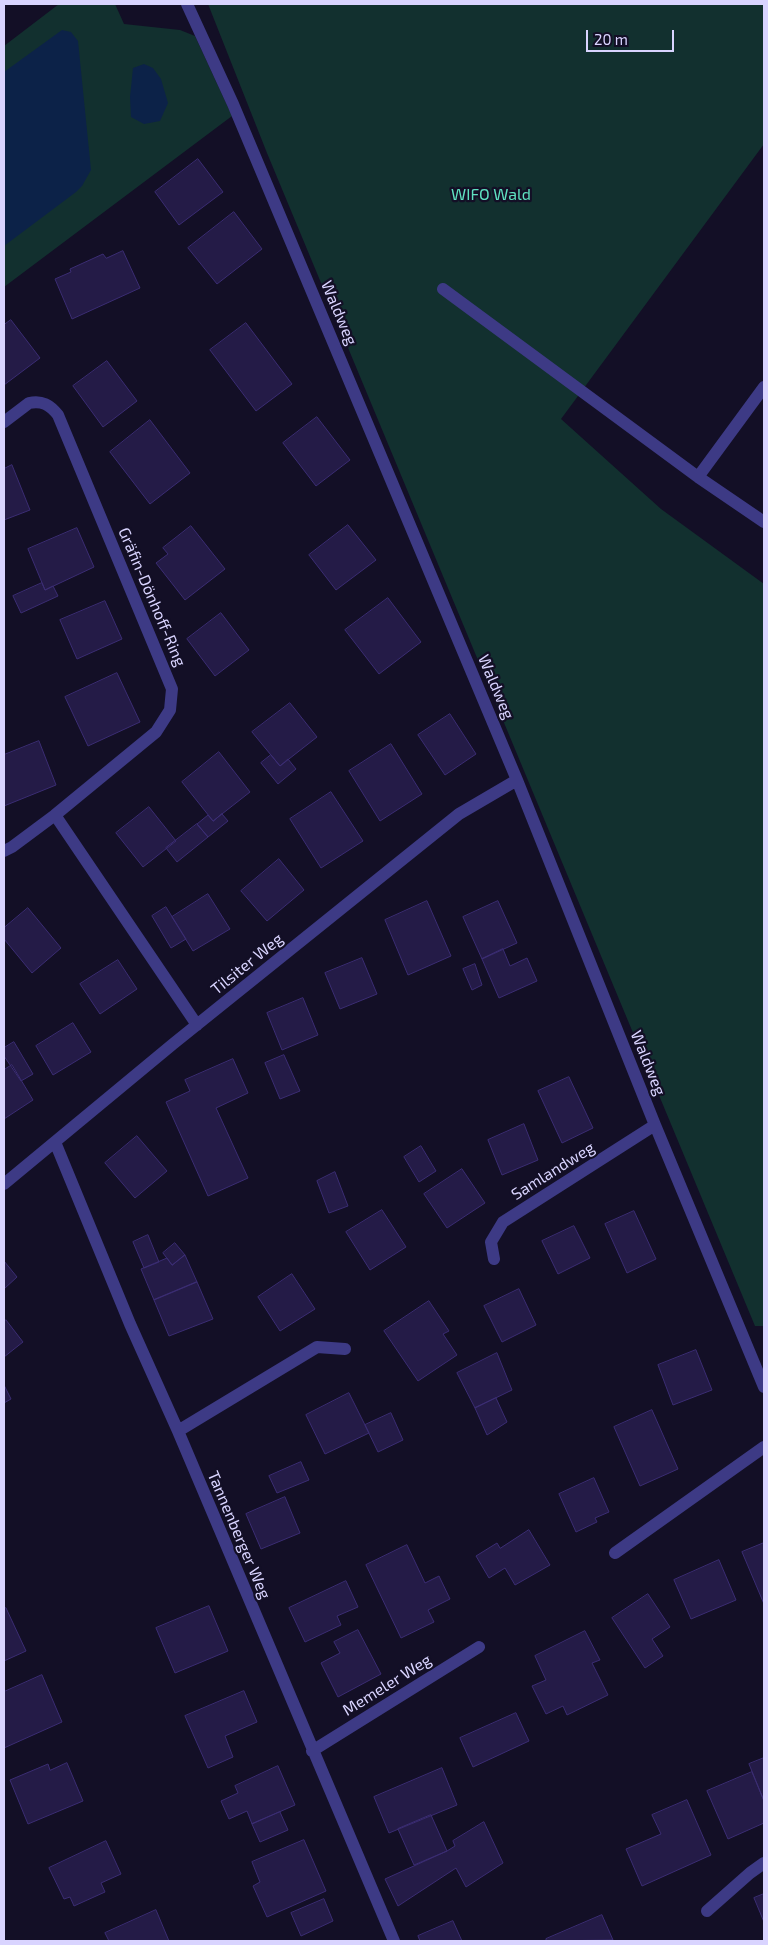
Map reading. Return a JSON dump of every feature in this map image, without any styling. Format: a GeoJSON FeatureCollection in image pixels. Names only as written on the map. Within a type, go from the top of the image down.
{"type":"FeatureCollection","features":[{"type":"Feature","properties":{"kind":"street","name":"Waldweg"},"geometry":{"type":"LineString","coordinates":[[187,4],[233,104],[517,780],[655,1125],[764,1387]]}},
{"type":"Feature","properties":{"kind":"street"},"geometry":{"type":"LineString","coordinates":[[443,289],[698,477],[764,522]]}},
{"type":"Feature","properties":{"kind":"street"},"geometry":{"type":"LineString","coordinates":[[698,477],[764,387]]}},
{"type":"Feature","properties":{"kind":"street","name":"Gräfin-Dönhoff-Ring"},"geometry":{"type":"LineString","coordinates":[[4,422],[29,403],[34,402],[43,402],[50,406],[58,415],[170,682],[172,692],[170,710],[156,732],[55,814],[4,851]]}},
{"type":"Feature","properties":{"kind":"street","name":"Tilsiter Weg"},"geometry":{"type":"LineString","coordinates":[[4,1184],[197,1025],[459,814],[517,780]]}},
{"type":"Feature","properties":{"kind":"street"},"geometry":{"type":"LineString","coordinates":[[55,814],[197,1025]]}},
{"type":"Feature","properties":{"kind":"street","name":"Samlandweg"},"geometry":{"type":"LineString","coordinates":[[494,1259],[491,1242],[503,1222],[655,1125]]}},
{"type":"Feature","properties":{"kind":"street","name":"Tannenberger Weg"},"geometry":{"type":"LineString","coordinates":[[54,1142],[394,1941]]}},
{"type":"Feature","properties":{"kind":"street"},"geometry":{"type":"LineString","coordinates":[[178,1431],[317,1347],[345,1349]]}},
{"type":"Feature","properties":{"kind":"street"},"geometry":{"type":"LineString","coordinates":[[615,1553],[764,1447]]}},
{"type":"Feature","properties":{"kind":"street","name":"Memeler Weg"},"geometry":{"type":"LineString","coordinates":[[312,1751],[479,1647]]}},
{"type":"Feature","properties":{"kind":"street"},"geometry":{"type":"LineString","coordinates":[[706,1911],[764,1863]]}},
{"type":"Feature","properties":{"kind":"green space"},"geometry":{"type":"Polygon","coordinates":[[[59,4],[115,4],[124,24],[180,30],[195,36],[232,116],[4,287],[4,46],[59,4]]]}},
{"type":"Feature","properties":{"kind":"green space","name":"WIFO Wald"},"geometry":{"type":"Polygon","coordinates":[[[208,4],[764,4],[764,144],[561,419],[661,509],[764,584],[764,1326],[755,1326],[267,153],[208,4]]]}},
{"type":"Feature","properties":{"kind":"water"},"geometry":{"type":"Polygon","coordinates":[[[62,30],[71,32],[78,41],[91,170],[82,186],[76,192],[4,246],[4,72],[62,30]]]}},
{"type":"Feature","properties":{"kind":"water"},"geometry":{"type":"Polygon","coordinates":[[[144,64],[153,68],[161,79],[168,103],[160,121],[144,124],[131,117],[130,97],[133,68],[144,64]]]}},
{"type":"Feature","properties":{"kind":"building"},"geometry":{"type":"Polygon","coordinates":[[[198,159],[223,192],[179,225],[155,192],[198,159]]]}},
{"type":"Feature","properties":{"kind":"building"},"geometry":{"type":"Polygon","coordinates":[[[234,212],[262,249],[217,284],[188,248],[234,212]]]}},
{"type":"Feature","properties":{"kind":"building"},"geometry":{"type":"Polygon","coordinates":[[[123,251],[140,288],[72,319],[55,279],[71,272],[70,269],[103,254],[106,258],[123,251]]]}},
{"type":"Feature","properties":{"kind":"building"},"geometry":{"type":"Polygon","coordinates":[[[11,320],[40,358],[4,385],[4,325],[11,320]]]}},
{"type":"Feature","properties":{"kind":"building"},"geometry":{"type":"Polygon","coordinates":[[[246,323],[292,384],[256,411],[210,350],[246,323]]]}},
{"type":"Feature","properties":{"kind":"building"},"geometry":{"type":"Polygon","coordinates":[[[107,361],[137,401],[103,427],[73,386],[107,361]]]}},
{"type":"Feature","properties":{"kind":"building"},"geometry":{"type":"Polygon","coordinates":[[[317,417],[350,460],[316,486],[283,443],[317,417]]]}},
{"type":"Feature","properties":{"kind":"building"},"geometry":{"type":"Polygon","coordinates":[[[150,420],[190,473],[150,504],[110,452],[150,420]]]}},
{"type":"Feature","properties":{"kind":"building"},"geometry":{"type":"Polygon","coordinates":[[[12,465],[30,510],[4,520],[4,469],[12,465]]]}},
{"type":"Feature","properties":{"kind":"building"},"geometry":{"type":"Polygon","coordinates":[[[348,525],[376,560],[336,590],[309,555],[348,525]]]}},
{"type":"Feature","properties":{"kind":"building"},"geometry":{"type":"Polygon","coordinates":[[[191,526],[225,569],[185,600],[156,563],[168,554],[163,548],[191,526]]]}},
{"type":"Feature","properties":{"kind":"building"},"geometry":{"type":"Polygon","coordinates":[[[77,528],[94,567],[45,590],[28,549],[77,528]]]}},
{"type":"Feature","properties":{"kind":"building"},"geometry":{"type":"Polygon","coordinates":[[[42,583],[45,590],[53,586],[58,596],[21,613],[13,596],[42,583]]]}},
{"type":"Feature","properties":{"kind":"building"},"geometry":{"type":"Polygon","coordinates":[[[388,598],[421,642],[379,674],[345,630],[388,598]]]}},
{"type":"Feature","properties":{"kind":"building"},"geometry":{"type":"Polygon","coordinates":[[[105,601],[122,639],[77,659],[60,620],[105,601]]]}},
{"type":"Feature","properties":{"kind":"building"},"geometry":{"type":"Polygon","coordinates":[[[221,613],[249,650],[215,676],[187,639],[221,613]]]}},
{"type":"Feature","properties":{"kind":"building"},"geometry":{"type":"Polygon","coordinates":[[[117,673],[140,722],[88,746],[65,697],[117,673]]]}},
{"type":"Feature","properties":{"kind":"building"},"geometry":{"type":"Polygon","coordinates":[[[290,703],[317,737],[280,766],[252,732],[290,703]]]}},
{"type":"Feature","properties":{"kind":"building"},"geometry":{"type":"Polygon","coordinates":[[[450,714],[476,754],[445,775],[418,735],[450,714]]]}},
{"type":"Feature","properties":{"kind":"building"},"geometry":{"type":"Polygon","coordinates":[[[39,741],[56,785],[4,806],[4,755],[39,741]]]}},
{"type":"Feature","properties":{"kind":"building"},"geometry":{"type":"Polygon","coordinates":[[[391,744],[422,794],[380,821],[349,771],[391,744]]]}},
{"type":"Feature","properties":{"kind":"building"},"geometry":{"type":"Polygon","coordinates":[[[219,752],[250,792],[213,821],[182,782],[219,752]]]}},
{"type":"Feature","properties":{"kind":"building"},"geometry":{"type":"Polygon","coordinates":[[[271,755],[280,766],[288,759],[296,769],[278,784],[261,763],[271,755]]]}},
{"type":"Feature","properties":{"kind":"building"},"geometry":{"type":"Polygon","coordinates":[[[331,792],[363,841],[321,868],[290,819],[331,792]]]}},
{"type":"Feature","properties":{"kind":"building"},"geometry":{"type":"Polygon","coordinates":[[[149,807],[176,841],[143,867],[116,833],[149,807]]]}},
{"type":"Feature","properties":{"kind":"building"},"geometry":{"type":"Polygon","coordinates":[[[222,814],[228,821],[208,837],[197,824],[208,815],[213,821],[222,814]]]}},
{"type":"Feature","properties":{"kind":"building"},"geometry":{"type":"Polygon","coordinates":[[[197,824],[208,837],[177,862],[166,848],[197,824]]]}},
{"type":"Feature","properties":{"kind":"building"},"geometry":{"type":"Polygon","coordinates":[[[279,859],[304,890],[267,921],[241,891],[279,859]]]}},
{"type":"Feature","properties":{"kind":"building"},"geometry":{"type":"Polygon","coordinates":[[[208,894],[230,929],[193,951],[172,917],[208,894]]]}},
{"type":"Feature","properties":{"kind":"building"},"geometry":{"type":"Polygon","coordinates":[[[427,901],[451,956],[408,975],[385,920],[427,901]]]}},
{"type":"Feature","properties":{"kind":"building"},"geometry":{"type":"Polygon","coordinates":[[[498,901],[517,943],[482,959],[463,917],[498,901]]]}},
{"type":"Feature","properties":{"kind":"building"},"geometry":{"type":"Polygon","coordinates":[[[166,907],[186,939],[171,948],[152,916],[166,907]]]}},
{"type":"Feature","properties":{"kind":"building"},"geometry":{"type":"Polygon","coordinates":[[[28,908],[61,948],[32,973],[4,939],[4,928],[28,908]]]}},
{"type":"Feature","properties":{"kind":"building"},"geometry":{"type":"Polygon","coordinates":[[[503,949],[510,966],[527,958],[537,981],[499,998],[482,959],[503,949]]]}},
{"type":"Feature","properties":{"kind":"building"},"geometry":{"type":"Polygon","coordinates":[[[362,958],[377,994],[340,1009],[325,973],[362,958]]]}},
{"type":"Feature","properties":{"kind":"building"},"geometry":{"type":"Polygon","coordinates":[[[118,960],[137,989],[100,1014],[80,984],[118,960]]]}},
{"type":"Feature","properties":{"kind":"building"},"geometry":{"type":"Polygon","coordinates":[[[475,964],[482,985],[472,990],[463,969],[475,964]]]}},
{"type":"Feature","properties":{"kind":"building"},"geometry":{"type":"Polygon","coordinates":[[[303,998],[318,1035],[282,1050],[267,1013],[303,998]]]}},
{"type":"Feature","properties":{"kind":"building"},"geometry":{"type":"Polygon","coordinates":[[[73,1023],[91,1052],[53,1075],[36,1046],[73,1023]]]}},
{"type":"Feature","properties":{"kind":"building"},"geometry":{"type":"Polygon","coordinates":[[[14,1042],[33,1074],[21,1081],[4,1056],[4,1048],[14,1042]]]}},
{"type":"Feature","properties":{"kind":"building"},"geometry":{"type":"Polygon","coordinates":[[[284,1055],[300,1091],[280,1099],[265,1063],[284,1055]]]}},
{"type":"Feature","properties":{"kind":"building"},"geometry":{"type":"Polygon","coordinates":[[[233,1059],[248,1093],[216,1108],[248,1178],[208,1196],[166,1102],[190,1091],[185,1080],[233,1059]]]}},
{"type":"Feature","properties":{"kind":"building"},"geometry":{"type":"Polygon","coordinates":[[[12,1065],[33,1100],[4,1119],[4,1070],[12,1065]]]}},
{"type":"Feature","properties":{"kind":"building"},"geometry":{"type":"Polygon","coordinates":[[[569,1077],[593,1128],[562,1143],[538,1091],[569,1077]]]}},
{"type":"Feature","properties":{"kind":"building"},"geometry":{"type":"Polygon","coordinates":[[[524,1124],[538,1160],[502,1175],[488,1140],[524,1124]]]}},
{"type":"Feature","properties":{"kind":"building"},"geometry":{"type":"Polygon","coordinates":[[[137,1136],[167,1171],[135,1198],[105,1163],[137,1136]]]}},
{"type":"Feature","properties":{"kind":"building"},"geometry":{"type":"Polygon","coordinates":[[[421,1146],[436,1171],[419,1182],[404,1157],[421,1146]]]}},
{"type":"Feature","properties":{"kind":"building"},"geometry":{"type":"Polygon","coordinates":[[[462,1169],[485,1203],[447,1228],[424,1194],[462,1169]]]}},
{"type":"Feature","properties":{"kind":"building"},"geometry":{"type":"Polygon","coordinates":[[[335,1172],[348,1206],[329,1213],[317,1181],[335,1172]]]}},
{"type":"Feature","properties":{"kind":"building"},"geometry":{"type":"Polygon","coordinates":[[[382,1210],[406,1247],[370,1270],[346,1232],[382,1210]]]}},
{"type":"Feature","properties":{"kind":"building"},"geometry":{"type":"Polygon","coordinates":[[[634,1211],[656,1259],[627,1273],[605,1224],[634,1211]]]}},
{"type":"Feature","properties":{"kind":"building"},"geometry":{"type":"Polygon","coordinates":[[[574,1226],[590,1258],[558,1274],[542,1241],[574,1226]]]}},
{"type":"Feature","properties":{"kind":"building"},"geometry":{"type":"Polygon","coordinates":[[[148,1235],[159,1262],[144,1268],[133,1242],[148,1235]]]}},
{"type":"Feature","properties":{"kind":"building"},"geometry":{"type":"Polygon","coordinates":[[[175,1243],[185,1255],[172,1265],[163,1253],[175,1243]]]}},
{"type":"Feature","properties":{"kind":"building"},"geometry":{"type":"Polygon","coordinates":[[[185,1255],[197,1282],[154,1300],[141,1269],[167,1258],[172,1265],[185,1255]]]}},
{"type":"Feature","properties":{"kind":"building"},"geometry":{"type":"Polygon","coordinates":[[[4,1261],[17,1277],[4,1289],[4,1261]]]}},
{"type":"Feature","properties":{"kind":"building"},"geometry":{"type":"Polygon","coordinates":[[[292,1274],[315,1309],[280,1331],[258,1297],[292,1274]]]}},
{"type":"Feature","properties":{"kind":"building"},"geometry":{"type":"Polygon","coordinates":[[[197,1282],[213,1319],[169,1336],[154,1300],[197,1282]]]}},
{"type":"Feature","properties":{"kind":"building"},"geometry":{"type":"Polygon","coordinates":[[[519,1289],[536,1325],[502,1342],[484,1306],[519,1289]]]}},
{"type":"Feature","properties":{"kind":"building"},"geometry":{"type":"Polygon","coordinates":[[[429,1301],[449,1331],[443,1334],[457,1355],[418,1381],[384,1331],[429,1301]]]}},
{"type":"Feature","properties":{"kind":"building"},"geometry":{"type":"Polygon","coordinates":[[[6,1320],[23,1342],[4,1357],[4,1322],[6,1320]]]}},
{"type":"Feature","properties":{"kind":"building"},"geometry":{"type":"Polygon","coordinates":[[[696,1350],[712,1390],[673,1405],[658,1365],[696,1350]]]}},
{"type":"Feature","properties":{"kind":"building"},"geometry":{"type":"Polygon","coordinates":[[[497,1353],[512,1390],[475,1408],[457,1373],[497,1353]]]}},
{"type":"Feature","properties":{"kind":"building"},"geometry":{"type":"Polygon","coordinates":[[[4,1385],[11,1399],[4,1403],[4,1385]]]}},
{"type":"Feature","properties":{"kind":"building"},"geometry":{"type":"Polygon","coordinates":[[[349,1393],[369,1433],[325,1454],[306,1415],[349,1393]]]}},
{"type":"Feature","properties":{"kind":"building"},"geometry":{"type":"Polygon","coordinates":[[[496,1398],[507,1422],[487,1435],[475,1408],[496,1398]]]}},
{"type":"Feature","properties":{"kind":"building"},"geometry":{"type":"Polygon","coordinates":[[[652,1410],[678,1469],[640,1486],[614,1427],[652,1410]]]}},
{"type":"Feature","properties":{"kind":"building"},"geometry":{"type":"Polygon","coordinates":[[[391,1413],[403,1440],[378,1452],[365,1425],[391,1413]]]}},
{"type":"Feature","properties":{"kind":"building"},"geometry":{"type":"Polygon","coordinates":[[[301,1462],[309,1480],[277,1493],[269,1476],[301,1462]]]}},
{"type":"Feature","properties":{"kind":"building"},"geometry":{"type":"Polygon","coordinates":[[[594,1478],[609,1512],[595,1518],[597,1522],[576,1532],[559,1494],[594,1478]]]}},
{"type":"Feature","properties":{"kind":"building"},"geometry":{"type":"Polygon","coordinates":[[[285,1497],[300,1533],[261,1549],[246,1514],[285,1497]]]}},
{"type":"Feature","properties":{"kind":"building"},"geometry":{"type":"Polygon","coordinates":[[[529,1530],[550,1565],[515,1585],[505,1568],[489,1578],[476,1556],[497,1543],[500,1548],[529,1530]]]}},
{"type":"Feature","properties":{"kind":"building"},"geometry":{"type":"Polygon","coordinates":[[[764,1543],[764,1604],[742,1552],[764,1543]]]}},
{"type":"Feature","properties":{"kind":"building"},"geometry":{"type":"Polygon","coordinates":[[[407,1545],[425,1583],[439,1576],[450,1599],[428,1610],[434,1622],[401,1638],[366,1565],[407,1545]]]}},
{"type":"Feature","properties":{"kind":"building"},"geometry":{"type":"Polygon","coordinates":[[[719,1560],[736,1600],[691,1619],[674,1580],[719,1560]]]}},
{"type":"Feature","properties":{"kind":"building"},"geometry":{"type":"Polygon","coordinates":[[[346,1581],[358,1607],[337,1616],[341,1625],[305,1642],[289,1608],[346,1581]]]}},
{"type":"Feature","properties":{"kind":"building"},"geometry":{"type":"Polygon","coordinates":[[[648,1594],[670,1627],[652,1639],[663,1656],[645,1668],[612,1618],[648,1594]]]}},
{"type":"Feature","properties":{"kind":"building"},"geometry":{"type":"Polygon","coordinates":[[[209,1606],[228,1651],[175,1673],[156,1628],[209,1606]]]}},
{"type":"Feature","properties":{"kind":"building"},"geometry":{"type":"Polygon","coordinates":[[[6,1608],[26,1651],[4,1661],[4,1609],[6,1608]]]}},
{"type":"Feature","properties":{"kind":"building"},"geometry":{"type":"Polygon","coordinates":[[[358,1630],[381,1674],[338,1697],[321,1663],[340,1653],[334,1642],[358,1630]]]}},
{"type":"Feature","properties":{"kind":"building"},"geometry":{"type":"Polygon","coordinates":[[[585,1631],[600,1660],[592,1663],[608,1695],[567,1715],[563,1706],[546,1714],[532,1686],[546,1680],[535,1656],[585,1631]]]}},
{"type":"Feature","properties":{"kind":"building"},"geometry":{"type":"Polygon","coordinates":[[[42,1675],[62,1722],[4,1748],[4,1692],[42,1675]]]}},
{"type":"Feature","properties":{"kind":"building"},"geometry":{"type":"Polygon","coordinates":[[[244,1691],[257,1722],[225,1736],[233,1757],[208,1768],[185,1716],[244,1691]]]}},
{"type":"Feature","properties":{"kind":"building"},"geometry":{"type":"Polygon","coordinates":[[[516,1713],[529,1741],[473,1767],[460,1738],[516,1713]]]}},
{"type":"Feature","properties":{"kind":"building"},"geometry":{"type":"Polygon","coordinates":[[[764,1758],[764,1801],[749,1764],[764,1758]]]}},
{"type":"Feature","properties":{"kind":"building"},"geometry":{"type":"Polygon","coordinates":[[[67,1763],[83,1801],[28,1824],[10,1780],[48,1764],[50,1770],[67,1763]]]}},
{"type":"Feature","properties":{"kind":"building"},"geometry":{"type":"Polygon","coordinates":[[[278,1766],[295,1805],[252,1824],[247,1811],[229,1819],[221,1801],[238,1793],[235,1786],[278,1766]]]}},
{"type":"Feature","properties":{"kind":"building"},"geometry":{"type":"Polygon","coordinates":[[[442,1768],[457,1805],[389,1833],[374,1797],[442,1768]]]}},
{"type":"Feature","properties":{"kind":"building"},"geometry":{"type":"Polygon","coordinates":[[[752,1772],[764,1801],[764,1823],[728,1839],[707,1791],[752,1772]]]}},
{"type":"Feature","properties":{"kind":"building"},"geometry":{"type":"Polygon","coordinates":[[[687,1800],[711,1855],[642,1886],[626,1849],[661,1834],[652,1815],[687,1800]]]}},
{"type":"Feature","properties":{"kind":"building"},"geometry":{"type":"Polygon","coordinates":[[[280,1812],[288,1830],[260,1842],[252,1824],[280,1812]]]}},
{"type":"Feature","properties":{"kind":"building"},"geometry":{"type":"Polygon","coordinates":[[[431,1815],[447,1851],[414,1865],[398,1829],[431,1815]]]}},
{"type":"Feature","properties":{"kind":"building"},"geometry":{"type":"Polygon","coordinates":[[[484,1822],[503,1863],[466,1887],[456,1868],[398,1906],[385,1879],[447,1851],[455,1846],[453,1841],[484,1822]]]}},
{"type":"Feature","properties":{"kind":"building"},"geometry":{"type":"Polygon","coordinates":[[[304,1840],[326,1891],[267,1917],[253,1886],[260,1882],[252,1862],[304,1840]]]}},
{"type":"Feature","properties":{"kind":"building"},"geometry":{"type":"Polygon","coordinates":[[[106,1841],[121,1874],[101,1883],[105,1892],[74,1906],[70,1897],[64,1899],[49,1868],[106,1841]]]}},
{"type":"Feature","properties":{"kind":"building"},"geometry":{"type":"Polygon","coordinates":[[[764,1894],[764,1922],[754,1898],[764,1894]]]}},
{"type":"Feature","properties":{"kind":"building"},"geometry":{"type":"Polygon","coordinates":[[[324,1899],[333,1921],[301,1936],[291,1913],[324,1899]]]}},
{"type":"Feature","properties":{"kind":"building"},"geometry":{"type":"Polygon","coordinates":[[[156,1910],[169,1941],[109,1941],[105,1933],[156,1910]]]}},
{"type":"Feature","properties":{"kind":"building"},"geometry":{"type":"Polygon","coordinates":[[[602,1915],[613,1940],[546,1941],[546,1939],[602,1915]]]}},
{"type":"Feature","properties":{"kind":"building"},"geometry":{"type":"Polygon","coordinates":[[[453,1921],[462,1941],[420,1941],[418,1936],[453,1921]]]}}]}
